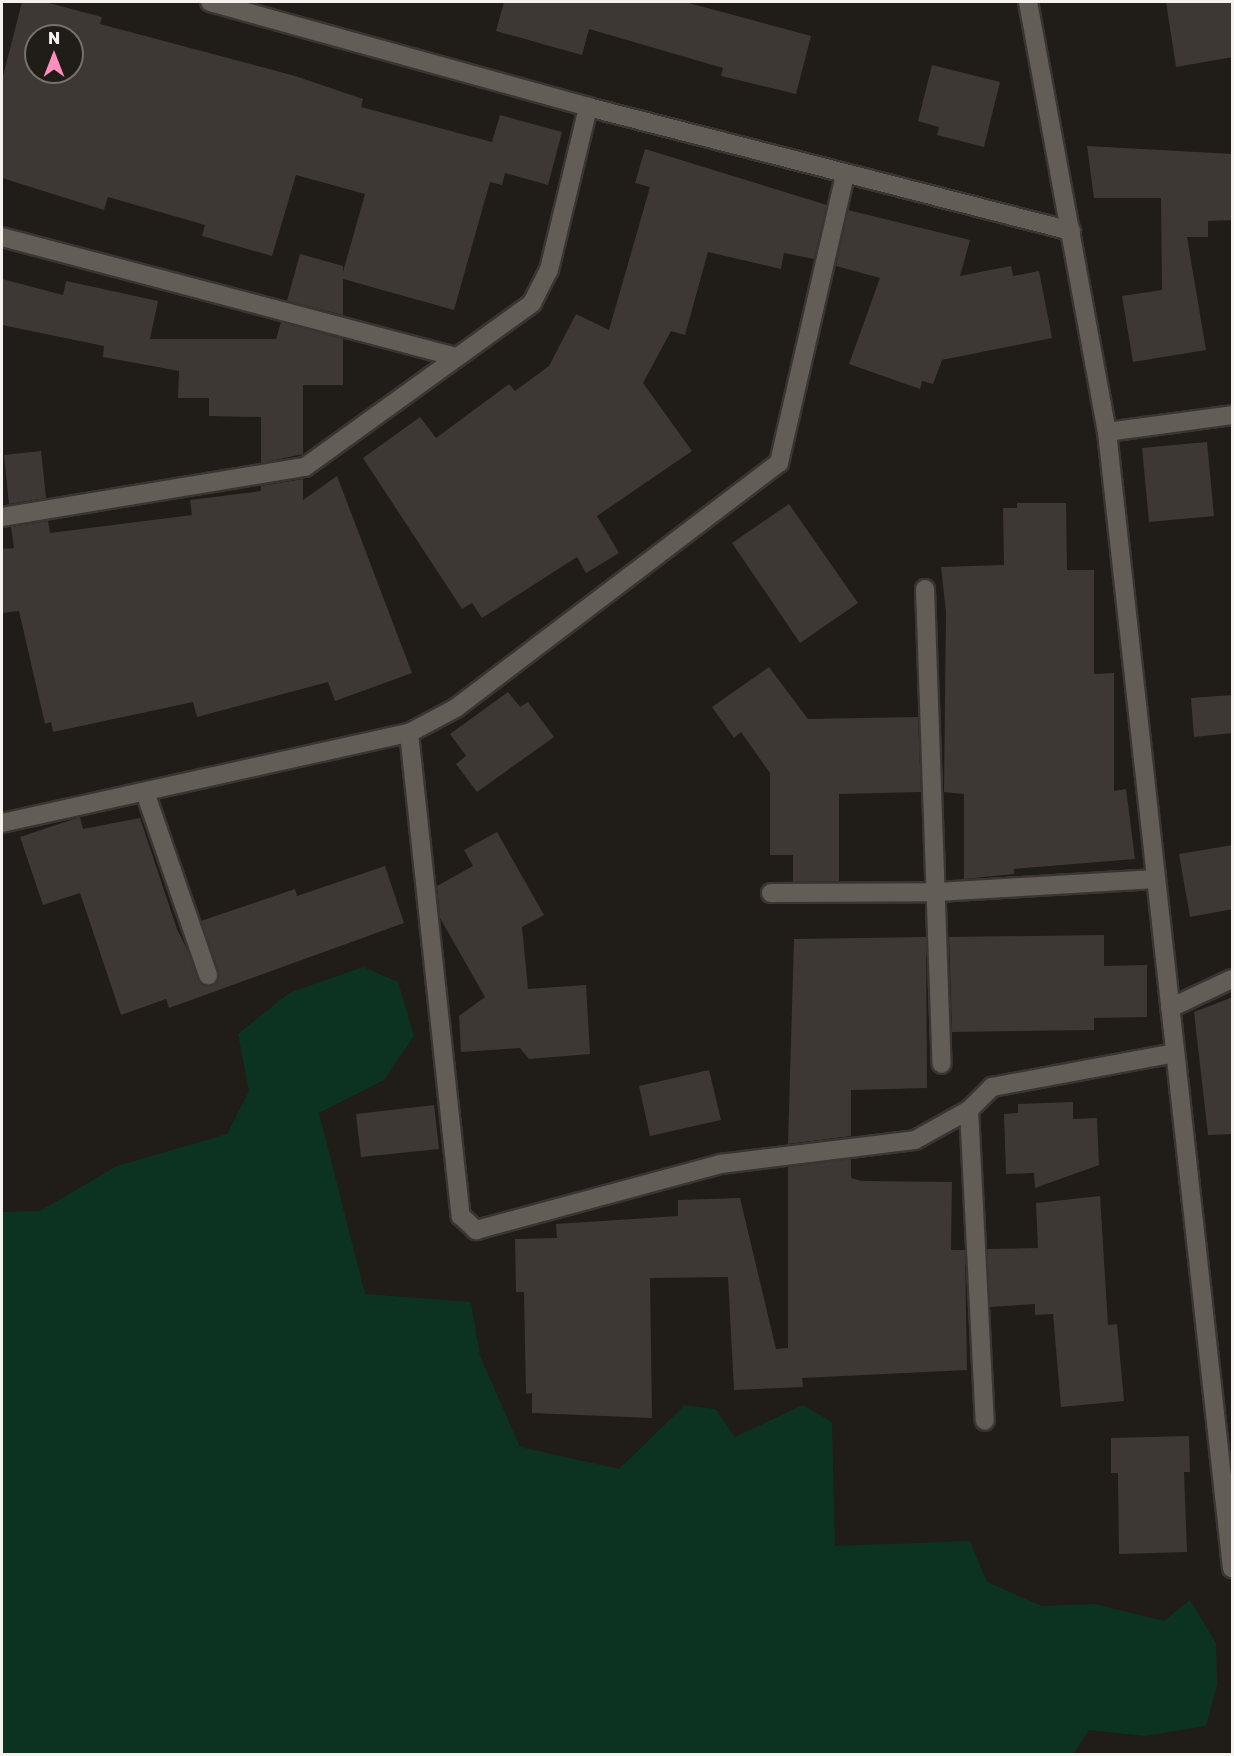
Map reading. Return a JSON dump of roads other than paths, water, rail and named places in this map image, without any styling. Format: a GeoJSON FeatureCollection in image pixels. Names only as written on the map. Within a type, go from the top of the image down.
{"type":"FeatureCollection","features":[{"type":"Feature","properties":{"kind":"street"},"geometry":{"type":"LineString","coordinates":[[210,2],[237,5],[588,107],[845,175],[1071,231]]}},
{"type":"Feature","properties":{"kind":"street"},"geometry":{"type":"LineString","coordinates":[[1029,2],[1107,432],[1233,1568]]}},
{"type":"Feature","properties":{"kind":"street"},"geometry":{"type":"LineString","coordinates":[[2,517],[305,467],[532,303],[549,270],[588,107]]}},
{"type":"Feature","properties":{"kind":"street"},"geometry":{"type":"LineString","coordinates":[[2,824],[409,733],[456,708],[779,463],[845,175]]}},
{"type":"Feature","properties":{"kind":"street"},"geometry":{"type":"LineString","coordinates":[[2,237],[456,357]]}},
{"type":"Feature","properties":{"kind":"street"},"geometry":{"type":"LineString","coordinates":[[1107,432],[1233,415]]}},
{"type":"Feature","properties":{"kind":"street"},"geometry":{"type":"LineString","coordinates":[[925,589],[942,1064]]}},
{"type":"Feature","properties":{"kind":"street"},"geometry":{"type":"LineString","coordinates":[[409,733],[461,1216],[476,1230],[720,1164],[915,1140],[969,1110],[992,1087],[1175,1053]]}},
{"type":"Feature","properties":{"kind":"street"},"geometry":{"type":"LineString","coordinates":[[145,792],[208,975]]}},
{"type":"Feature","properties":{"kind":"street"},"geometry":{"type":"LineString","coordinates":[[771,893],[937,892],[1156,879]]}},
{"type":"Feature","properties":{"kind":"street"},"geometry":{"type":"LineString","coordinates":[[1170,1008],[1233,979]]}},
{"type":"Feature","properties":{"kind":"street"},"geometry":{"type":"LineString","coordinates":[[969,1110],[986,1421]]}}]}
